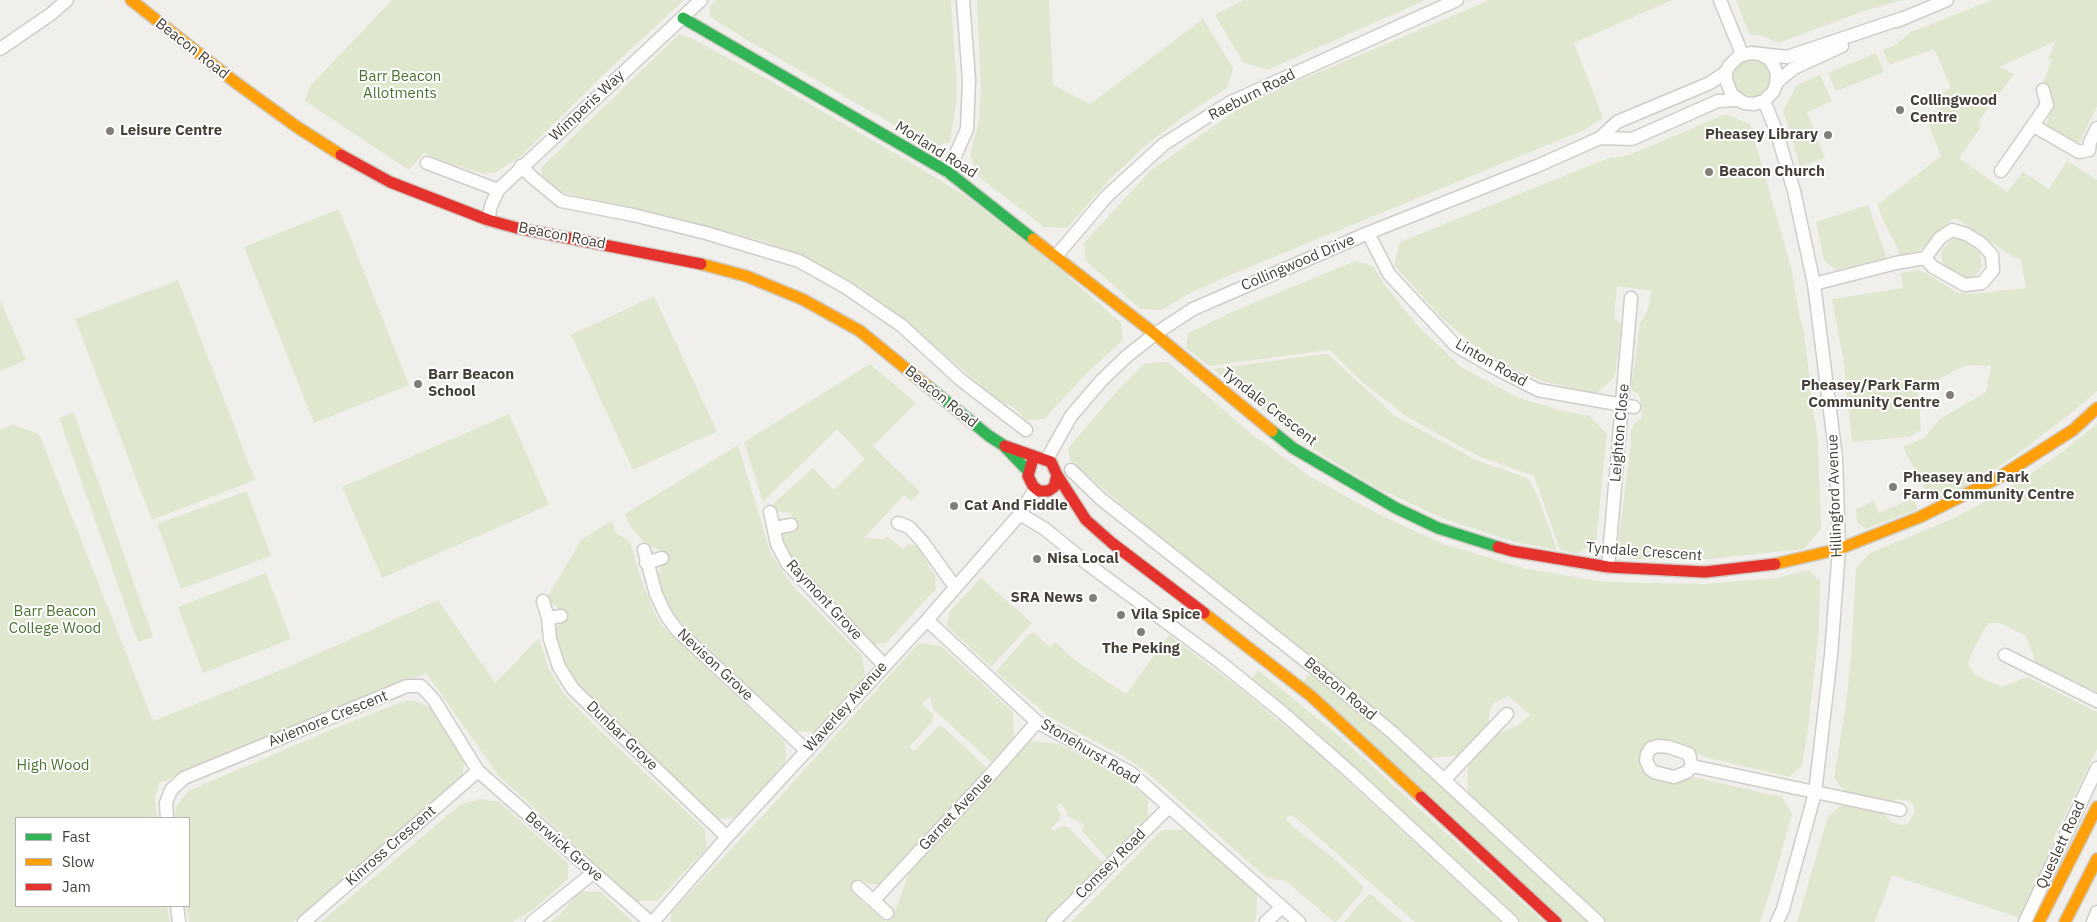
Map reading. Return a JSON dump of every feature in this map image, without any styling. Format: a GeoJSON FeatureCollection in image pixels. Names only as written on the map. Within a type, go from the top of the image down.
{"type":"FeatureCollection","features":[{"type":"Feature","properties":{"kind":"main road","name":"Beacon Road"},"geometry":{"type":"LineString","coordinates":[[131,0],[235,82],[297,127],[356,166],[390,182],[488,220],[517,228],[710,266],[746,276],[802,299],[860,331],[989,436],[1003,445],[1028,471],[1029,479],[1042,490],[1080,512]]}},
{"type":"Feature","properties":{"kind":"main road","name":"Morland Road"},"geometry":{"type":"LineString","coordinates":[[683,18],[948,172],[1155,334]]}},
{"type":"Feature","properties":{"kind":"main road","name":"Tyndale Crescent"},"geometry":{"type":"LineString","coordinates":[[1155,334],[1293,448],[1396,508],[1438,528],[1512,552],[1608,568],[1705,572],[1771,565],[1839,549],[1920,517],[1998,478],[2073,430],[2097,408]]}},
{"type":"Feature","properties":{"kind":"main road","name":"Beacon Road"},"geometry":{"type":"LineString","coordinates":[[1003,445],[1044,458],[1053,464],[1057,475],[1086,520],[1112,543],[1311,696],[1556,922]]}},
{"type":"Feature","properties":{"kind":"main road"},"geometry":{"type":"LineString","coordinates":[[1028,471],[1034,460],[1044,458]]}},
{"type":"Feature","properties":{"kind":"main road"},"geometry":{"type":"LineString","coordinates":[[1042,490],[1054,488],[1057,475]]}},
{"type":"Feature","properties":{"kind":"main road","name":"Queslett Road"},"geometry":{"type":"LineString","coordinates":[[2039,922],[2097,807]]}},
{"type":"Feature","properties":{"kind":"main road"},"geometry":{"type":"LineString","coordinates":[[2065,922],[2097,859]]}},
{"type":"Feature","properties":{"kind":"street"},"geometry":{"type":"LineString","coordinates":[[0,49],[51,14],[67,0]]}},
{"type":"Feature","properties":{"kind":"street","name":"Wimperis Way"},"geometry":{"type":"LineString","coordinates":[[488,220],[491,206],[498,190],[701,0]]}},
{"type":"Feature","properties":{"kind":"street"},"geometry":{"type":"LineString","coordinates":[[948,172],[967,129],[969,80],[963,0]]}},
{"type":"Feature","properties":{"kind":"street","name":"Raeburn Road"},"geometry":{"type":"LineString","coordinates":[[1056,255],[1107,196],[1164,144],[1229,103],[1456,0]]}},
{"type":"Feature","properties":{"kind":"street"},"geometry":{"type":"LineString","coordinates":[[1720,0],[1742,54],[1750,52],[1787,57],[1903,18]]}},
{"type":"Feature","properties":{"kind":"street"},"geometry":{"type":"LineString","coordinates":[[1777,82],[1794,68],[1947,0]]}},
{"type":"Feature","properties":{"kind":"street","name":"Collingwood Drive"},"geometry":{"type":"LineString","coordinates":[[1044,458],[1070,416],[1126,356],[1193,309],[1368,233],[1537,166],[1600,138],[1617,122],[1710,83],[1726,72],[1731,63],[1742,54]]}},
{"type":"Feature","properties":{"kind":"street"},"geometry":{"type":"LineString","coordinates":[[1760,54],[1772,63],[1776,71],[1777,82],[1773,92],[1764,101]]}},
{"type":"Feature","properties":{"kind":"street"},"geometry":{"type":"LineString","coordinates":[[1726,72],[1728,89],[1738,100]]}},
{"type":"Feature","properties":{"kind":"street"},"geometry":{"type":"LineString","coordinates":[[2001,171],[2047,105],[2043,90]]}},
{"type":"Feature","properties":{"kind":"street","name":"Collingwood Drive"},"geometry":{"type":"LineString","coordinates":[[1600,138],[1632,139],[1718,101],[1738,100],[1750,104],[1764,101]]}},
{"type":"Feature","properties":{"kind":"street","name":"Hillingford Avenue"},"geometry":{"type":"LineString","coordinates":[[1764,101],[1776,130],[1794,191],[1814,284],[1836,458],[1839,549],[1831,655],[1814,793],[1783,909],[1777,922]]}},
{"type":"Feature","properties":{"kind":"street"},"geometry":{"type":"LineString","coordinates":[[2034,126],[2079,152],[2093,154],[2090,142],[2097,128]]}},
{"type":"Feature","properties":{"kind":"street"},"geometry":{"type":"LineString","coordinates":[[427,163],[498,190]]}},
{"type":"Feature","properties":{"kind":"street","name":"Beacon Road"},"geometry":{"type":"LineString","coordinates":[[522,166],[532,177],[561,201],[633,215],[706,233],[799,261],[847,288],[902,326],[960,383],[1026,430]]}},
{"type":"Feature","properties":{"kind":"street"},"geometry":{"type":"LineString","coordinates":[[1814,284],[1896,263],[1926,258],[1940,238],[1952,230],[1966,234],[1982,244],[1992,255],[1992,270],[1982,283],[1965,285],[1933,267],[1926,258]]}},
{"type":"Feature","properties":{"kind":"street","name":"Linton Road"},"geometry":{"type":"LineString","coordinates":[[1368,233],[1389,274],[1455,345],[1493,368],[1538,390],[1628,407]]}},
{"type":"Feature","properties":{"kind":"street","name":"Leighton Close"},"geometry":{"type":"LineString","coordinates":[[1608,568],[1628,407],[1631,298]]}},
{"type":"Feature","properties":{"kind":"street","name":"Beacon Road"},"geometry":{"type":"LineString","coordinates":[[1071,470],[1114,510],[1321,673],[1445,779],[1598,922]]}},
{"type":"Feature","properties":{"kind":"street","name":"Waverley Avenue"},"geometry":{"type":"LineString","coordinates":[[652,922],[726,837],[807,751],[884,664],[927,620],[1042,490]]}},
{"type":"Feature","properties":{"kind":"street","name":"Raymont Grove"},"geometry":{"type":"LineString","coordinates":[[770,512],[777,544],[787,563],[884,664]]}},
{"type":"Feature","properties":{"kind":"street"},"geometry":{"type":"LineString","coordinates":[[1020,514],[1045,528],[1112,582],[1220,662],[1283,713],[1350,772],[1512,922]]}},
{"type":"Feature","properties":{"kind":"street"},"geometry":{"type":"LineString","coordinates":[[898,522],[909,527],[922,540],[955,587]]}},
{"type":"Feature","properties":{"kind":"street"},"geometry":{"type":"LineString","coordinates":[[774,528],[791,525]]}},
{"type":"Feature","properties":{"kind":"street","name":"Nevison Grove"},"geometry":{"type":"LineString","coordinates":[[662,558],[645,556],[656,594],[666,615],[676,629],[807,751]]}},
{"type":"Feature","properties":{"kind":"street","name":"Dunbar Grove"},"geometry":{"type":"LineString","coordinates":[[543,601],[548,618],[550,639],[558,667],[572,689],[726,837]]}},
{"type":"Feature","properties":{"kind":"street"},"geometry":{"type":"LineString","coordinates":[[548,618],[561,616]]}},
{"type":"Feature","properties":{"kind":"street","name":"Stonehurst Road"},"geometry":{"type":"LineString","coordinates":[[927,620],[1037,722],[1131,773],[1299,922]]}},
{"type":"Feature","properties":{"kind":"street"},"geometry":{"type":"LineString","coordinates":[[2005,655],[2097,701]]}},
{"type":"Feature","properties":{"kind":"street","name":"Aviemore Crescent"},"geometry":{"type":"LineString","coordinates":[[167,817],[166,803],[171,790],[184,778],[407,686],[421,686],[434,700],[478,771]]}},
{"type":"Feature","properties":{"kind":"street"},"geometry":{"type":"LineString","coordinates":[[1445,779],[1507,714]]}},
{"type":"Feature","properties":{"kind":"street","name":"Garnet Avenue"},"geometry":{"type":"LineString","coordinates":[[874,900],[1037,722]]}},
{"type":"Feature","properties":{"kind":"street"},"geometry":{"type":"LineString","coordinates":[[1692,766],[1900,810]]}},
{"type":"Feature","properties":{"kind":"street","name":"Queslett Road"},"geometry":{"type":"LineString","coordinates":[[2025,922],[2097,768]]}},
{"type":"Feature","properties":{"kind":"street","name":"Berwick Grove"},"geometry":{"type":"LineString","coordinates":[[478,771],[593,873],[652,922]]}},
{"type":"Feature","properties":{"kind":"street","name":"Kinross Crescent"},"geometry":{"type":"LineString","coordinates":[[304,922],[478,771]]}},
{"type":"Feature","properties":{"kind":"street","name":"Comsey Road"},"geometry":{"type":"LineString","coordinates":[[1053,922],[1169,807]]}},
{"type":"Feature","properties":{"kind":"street"},"geometry":{"type":"LineString","coordinates":[[532,922],[593,873]]}},
{"type":"Feature","properties":{"kind":"street"},"geometry":{"type":"LineString","coordinates":[[858,887],[887,913]]}},
{"type":"Feature","properties":{"kind":"street"},"geometry":{"type":"LineString","coordinates":[[1266,922],[1282,906]]}},
{"type":"Feature","properties":{"kind":"street"},"geometry":{"type":"LineString","coordinates":[[177,907],[179,922]]}},
{"type":"Feature","properties":{"kind":"street"},"geometry":{"type":"LineString","coordinates":[[2093,922],[2097,912]]}},
{"type":"Feature","properties":{"kind":"green space","name":"Barr Beacon Allotments"},"geometry":{"type":"Polygon","coordinates":[[[392,0],[684,0],[601,77],[521,156],[497,172],[484,174],[447,163],[424,153],[409,170],[305,101],[310,86],[392,0]]]}},
{"type":"Feature","properties":{"kind":"green space"},"geometry":{"type":"Polygon","coordinates":[[[716,0],[951,0],[957,88],[950,142],[932,147],[754,44],[710,17],[710,6],[716,0]]]}},
{"type":"Feature","properties":{"kind":"green space"},"geometry":{"type":"Polygon","coordinates":[[[977,0],[1049,0],[1053,85],[1090,104],[1203,19],[1233,68],[1227,88],[1184,116],[1145,146],[1111,178],[1067,228],[1044,227],[979,177],[970,155],[979,121],[981,90],[977,0]]]}},
{"type":"Feature","properties":{"kind":"green space"},"geometry":{"type":"Polygon","coordinates":[[[1243,0],[1426,0],[1267,70],[1243,62],[1215,15],[1243,0]]]}},
{"type":"Feature","properties":{"kind":"green space"},"geometry":{"type":"Polygon","coordinates":[[[1490,0],[1672,0],[1574,43],[1603,118],[1584,130],[1242,270],[1186,295],[1162,310],[1140,309],[1086,261],[1084,243],[1150,171],[1215,125],[1248,104],[1284,87],[1490,0]]]}},
{"type":"Feature","properties":{"kind":"green space"},"geometry":{"type":"Polygon","coordinates":[[[1736,0],[1902,0],[1861,12],[1778,43],[1762,36],[1749,34],[1736,0]]]}},
{"type":"Feature","properties":{"kind":"green space"},"geometry":{"type":"Polygon","coordinates":[[[1992,0],[2097,0],[2097,106],[2080,142],[2075,143],[2046,126],[2051,107],[2043,82],[2052,60],[2048,59],[2056,41],[1999,67],[2014,74],[1979,121],[1981,127],[1959,158],[2007,192],[2023,172],[2049,189],[2067,161],[2097,180],[2097,391],[2015,456],[1975,482],[1932,503],[1903,447],[1924,438],[1940,419],[1986,392],[1991,366],[1966,365],[1918,390],[1921,430],[1909,437],[1852,442],[1843,357],[1832,299],[1903,288],[1901,273],[1918,270],[1958,293],[1972,294],[2026,288],[2021,259],[2013,257],[1956,218],[1951,220],[1918,251],[1901,255],[1880,214],[1877,203],[1881,202],[1941,156],[1925,115],[1947,106],[1942,92],[1951,88],[1934,49],[1889,65],[1883,50],[1895,45],[1911,32],[1992,0]]]}},
{"type":"Feature","properties":{"kind":"green space"},"geometry":{"type":"Polygon","coordinates":[[[679,34],[691,38],[765,78],[964,195],[1055,265],[1121,323],[1123,340],[1088,372],[1044,419],[1026,420],[1013,407],[998,400],[900,316],[860,287],[830,270],[766,242],[722,230],[624,210],[559,191],[543,176],[542,167],[679,34]]]}},
{"type":"Feature","properties":{"kind":"green space","name":"Collingwood Centre"},"geometry":{"type":"Polygon","coordinates":[[[1876,53],[1884,72],[1836,91],[1828,73],[1876,53]]]}},
{"type":"Feature","properties":{"kind":"green space"},"geometry":{"type":"Polygon","coordinates":[[[1752,60],[1765,66],[1771,79],[1765,92],[1752,98],[1739,92],[1733,79],[1739,66],[1752,60]]]}},
{"type":"Feature","properties":{"kind":"green space"},"geometry":{"type":"Polygon","coordinates":[[[1820,75],[1832,101],[1807,112],[1825,158],[1800,167],[1783,110],[1797,85],[1820,75]]]}},
{"type":"Feature","properties":{"kind":"green space"},"geometry":{"type":"Polygon","coordinates":[[[1726,114],[1750,124],[1791,267],[1803,327],[1818,443],[1821,529],[1804,549],[1699,560],[1632,559],[1618,545],[1631,430],[1634,424],[1641,418],[1642,407],[1639,395],[1631,389],[1640,323],[1647,312],[1652,291],[1617,286],[1614,318],[1621,324],[1615,377],[1598,392],[1594,393],[1542,381],[1505,364],[1475,346],[1443,319],[1394,265],[1400,242],[1611,157],[1629,155],[1726,114]]]}},
{"type":"Feature","properties":{"kind":"green space"},"geometry":{"type":"Polygon","coordinates":[[[1868,205],[1887,258],[1836,270],[1824,260],[1816,222],[1868,205]]]}},
{"type":"Feature","properties":{"kind":"green space"},"geometry":{"type":"Polygon","coordinates":[[[339,209],[409,385],[314,423],[244,247],[339,209]]]}},
{"type":"Feature","properties":{"kind":"green space"},"geometry":{"type":"Polygon","coordinates":[[[1952,239],[1961,239],[1980,253],[1982,266],[1976,275],[1965,279],[1943,265],[1941,256],[1943,249],[1952,239]]]}},
{"type":"Feature","properties":{"kind":"green space"},"geometry":{"type":"Polygon","coordinates":[[[1355,261],[1373,266],[1386,287],[1419,327],[1461,367],[1519,398],[1560,410],[1590,416],[1607,434],[1596,542],[1577,554],[1560,550],[1534,476],[1480,457],[1407,417],[1361,381],[1330,350],[1209,366],[1186,348],[1188,333],[1232,312],[1355,261]]]}},
{"type":"Feature","properties":{"kind":"green space"},"geometry":{"type":"Polygon","coordinates":[[[178,280],[255,480],[152,520],[75,319],[178,280]]]}},
{"type":"Feature","properties":{"kind":"green space"},"geometry":{"type":"Polygon","coordinates":[[[654,296],[717,431],[633,470],[571,335],[654,296]]]}},
{"type":"Feature","properties":{"kind":"green space"},"geometry":{"type":"Polygon","coordinates":[[[0,300],[26,360],[0,371],[0,300]]]}},
{"type":"Feature","properties":{"kind":"green space"},"geometry":{"type":"Polygon","coordinates":[[[1322,354],[1329,355],[1395,416],[1476,460],[1528,478],[1538,497],[1557,550],[1512,541],[1447,520],[1375,487],[1305,444],[1213,369],[1322,354]]]}},
{"type":"Feature","properties":{"kind":"green space"},"geometry":{"type":"Polygon","coordinates":[[[1168,362],[1249,432],[1308,475],[1380,515],[1441,543],[1527,569],[1604,582],[1703,584],[1776,578],[1809,570],[1820,581],[1819,629],[1802,766],[1789,777],[1706,757],[1682,748],[1660,744],[1642,762],[1680,781],[1694,777],[1782,797],[1792,814],[1760,922],[1605,922],[1467,795],[1468,761],[1496,734],[1517,726],[1530,715],[1517,703],[1508,696],[1493,704],[1489,714],[1490,724],[1459,756],[1429,758],[1342,681],[1172,548],[1070,460],[1068,448],[1118,390],[1145,363],[1168,362]]]}},
{"type":"Feature","properties":{"kind":"green space"},"geometry":{"type":"Polygon","coordinates":[[[870,364],[916,403],[873,446],[920,492],[911,501],[904,495],[864,538],[883,539],[887,536],[903,549],[909,544],[918,546],[935,574],[936,589],[886,643],[872,645],[789,561],[779,537],[794,524],[791,513],[778,512],[771,506],[813,468],[834,490],[865,459],[837,429],[763,502],[744,442],[870,364]]]}},
{"type":"Feature","properties":{"kind":"green space"},"geometry":{"type":"Polygon","coordinates":[[[74,413],[153,637],[138,642],[59,418],[74,413]]]}},
{"type":"Feature","properties":{"kind":"green space"},"geometry":{"type":"Polygon","coordinates":[[[509,414],[549,505],[382,578],[342,487],[509,414]]]}},
{"type":"Feature","properties":{"kind":"green space"},"geometry":{"type":"Polygon","coordinates":[[[2097,424],[2097,692],[2036,663],[2026,636],[2000,623],[1990,623],[1986,626],[1968,663],[1974,674],[2001,687],[2027,677],[2097,712],[2097,749],[2055,836],[2040,875],[2020,918],[1892,875],[1875,922],[1797,922],[1828,816],[1842,805],[1883,813],[1891,822],[1902,825],[1908,824],[1914,813],[1914,808],[1910,801],[1897,799],[1887,804],[1845,792],[1834,778],[1851,658],[1856,568],[1870,553],[1952,519],[2003,492],[2062,452],[2097,424]]]}},
{"type":"Feature","properties":{"kind":"green space"},"geometry":{"type":"Polygon","coordinates":[[[13,425],[39,434],[153,721],[279,671],[438,600],[495,683],[539,638],[549,669],[564,694],[594,725],[705,829],[707,848],[657,901],[636,901],[499,776],[426,673],[159,783],[155,798],[157,817],[15,817],[15,907],[167,907],[170,922],[0,922],[0,430],[13,425]]]}},
{"type":"Feature","properties":{"kind":"green space"},"geometry":{"type":"Polygon","coordinates":[[[738,445],[771,554],[793,586],[862,656],[865,676],[816,732],[794,731],[673,615],[665,601],[657,578],[660,568],[668,562],[663,551],[647,545],[632,529],[625,514],[738,445]]]}},
{"type":"Feature","properties":{"kind":"green space"},"geometry":{"type":"Polygon","coordinates":[[[247,491],[271,556],[181,589],[157,524],[247,491]]]}},
{"type":"Feature","properties":{"kind":"green space"},"geometry":{"type":"Polygon","coordinates":[[[1913,498],[1918,509],[1866,529],[1857,522],[1856,509],[1874,501],[1879,513],[1913,498]]]}},
{"type":"Feature","properties":{"kind":"green space"},"geometry":{"type":"Polygon","coordinates":[[[612,521],[616,533],[630,542],[642,582],[658,620],[665,629],[782,739],[785,744],[786,762],[734,818],[714,819],[578,686],[561,661],[555,633],[557,626],[566,621],[567,615],[546,599],[582,539],[612,521]]]}},
{"type":"Feature","properties":{"kind":"green space"},"geometry":{"type":"Polygon","coordinates":[[[266,573],[291,639],[203,673],[178,607],[266,573]]]}},
{"type":"Feature","properties":{"kind":"green space"},"geometry":{"type":"Polygon","coordinates":[[[981,578],[1032,623],[991,667],[947,626],[949,612],[981,578]]]}},
{"type":"Feature","properties":{"kind":"green space"},"geometry":{"type":"Polygon","coordinates":[[[1034,632],[1050,647],[1055,642],[1072,658],[1126,694],[1169,635],[1239,688],[1315,751],[1501,922],[1415,922],[1295,817],[1289,815],[1286,819],[1295,828],[1337,861],[1363,886],[1363,891],[1334,922],[1286,881],[1267,878],[1144,770],[1123,756],[1051,718],[1004,679],[996,671],[1029,634],[1034,632]]]}},
{"type":"Feature","properties":{"kind":"green space"},"geometry":{"type":"Polygon","coordinates":[[[919,643],[941,646],[1013,712],[1014,739],[991,762],[933,709],[930,696],[922,704],[934,715],[932,722],[909,747],[914,751],[937,728],[942,726],[987,768],[879,884],[868,884],[860,879],[851,889],[862,902],[886,922],[671,922],[671,913],[768,810],[919,643]]]}},
{"type":"Feature","properties":{"kind":"green space"},"geometry":{"type":"Polygon","coordinates":[[[1258,670],[1340,737],[1544,922],[1521,922],[1420,827],[1318,736],[1250,681],[1258,670]]]}},
{"type":"Feature","properties":{"kind":"green space"},"geometry":{"type":"Polygon","coordinates":[[[1312,672],[1383,733],[1589,922],[1564,922],[1301,684],[1312,672]]]}},
{"type":"Feature","properties":{"kind":"green space"},"geometry":{"type":"Polygon","coordinates":[[[407,700],[418,702],[430,708],[465,759],[462,779],[293,922],[189,922],[186,907],[190,907],[190,817],[175,817],[176,807],[188,791],[340,726],[407,700]]]}},
{"type":"Feature","properties":{"kind":"green space"},"geometry":{"type":"Polygon","coordinates":[[[1030,741],[1059,744],[1120,776],[1148,798],[1148,821],[1108,860],[1082,831],[1084,825],[1066,815],[1067,812],[1060,803],[1056,806],[1061,815],[1060,819],[1051,829],[1054,831],[1062,826],[1068,827],[1104,864],[1046,922],[886,922],[895,911],[910,871],[1030,741]]]}},
{"type":"Feature","properties":{"kind":"green space"},"geometry":{"type":"Polygon","coordinates":[[[480,799],[499,802],[568,863],[568,879],[534,909],[513,922],[321,922],[461,804],[480,799]]]}},
{"type":"Feature","properties":{"kind":"green space"},"geometry":{"type":"Polygon","coordinates":[[[1162,830],[1184,830],[1215,854],[1254,890],[1257,894],[1256,919],[1254,922],[1071,922],[1162,830]]]}},
{"type":"Feature","properties":{"kind":"green space"},"geometry":{"type":"Polygon","coordinates":[[[580,891],[601,892],[633,922],[550,922],[558,917],[580,891]]]}},
{"type":"Feature","properties":{"kind":"green space"},"geometry":{"type":"Polygon","coordinates":[[[1369,894],[1372,895],[1403,922],[1344,922],[1369,894]]]}},
{"type":"Feature","properties":{"kind":"traffic: fast"},"geometry":{"type":"LineString","coordinates":[[683,18],[948,172],[1033,239]]}},
{"type":"Feature","properties":{"kind":"traffic: fast"},"geometry":{"type":"LineString","coordinates":[[926,385],[989,436],[1003,445],[1028,471]]}},
{"type":"Feature","properties":{"kind":"traffic: fast"},"geometry":{"type":"LineString","coordinates":[[1272,431],[1293,448],[1396,508],[1438,528],[1498,547]]}},
{"type":"Feature","properties":{"kind":"traffic: slow"},"geometry":{"type":"LineString","coordinates":[[131,0],[235,82],[297,127],[341,155]]}},
{"type":"Feature","properties":{"kind":"traffic: slow"},"geometry":{"type":"LineString","coordinates":[[1033,239],[1155,334],[1272,431]]}},
{"type":"Feature","properties":{"kind":"traffic: slow"},"geometry":{"type":"LineString","coordinates":[[701,264],[746,276],[802,299],[860,331],[926,385]]}},
{"type":"Feature","properties":{"kind":"traffic: slow"},"geometry":{"type":"LineString","coordinates":[[1775,564],[1839,549],[1920,517],[1998,478],[2073,430],[2097,408]]}},
{"type":"Feature","properties":{"kind":"traffic: slow"},"geometry":{"type":"LineString","coordinates":[[1204,613],[1311,696],[1421,797]]}},
{"type":"Feature","properties":{"kind":"traffic: slow"},"geometry":{"type":"LineString","coordinates":[[2039,922],[2097,807]]}},
{"type":"Feature","properties":{"kind":"traffic: slow"},"geometry":{"type":"LineString","coordinates":[[2065,922],[2097,859]]}},
{"type":"Feature","properties":{"kind":"traffic: jam"},"geometry":{"type":"LineString","coordinates":[[341,155],[390,182],[488,220],[517,228],[701,264]]}},
{"type":"Feature","properties":{"kind":"traffic: jam"},"geometry":{"type":"LineString","coordinates":[[1005,446],[1051,462],[1057,475],[1086,520],[1112,543],[1204,613]]}},
{"type":"Feature","properties":{"kind":"traffic: jam"},"geometry":{"type":"LineString","coordinates":[[1032,462],[1028,476],[1033,486],[1039,491],[1048,491],[1054,487],[1057,475]]}},
{"type":"Feature","properties":{"kind":"traffic: jam"},"geometry":{"type":"LineString","coordinates":[[1498,547],[1608,567],[1705,572],[1775,564]]}},
{"type":"Feature","properties":{"kind":"traffic: jam"},"geometry":{"type":"LineString","coordinates":[[1421,797],[1556,922]]}},
{"type":"Feature","properties":{"kind":"place","name":"Collingwood Centre"},"geometry":{"type":"Point","coordinates":[1900,110]}},
{"type":"Feature","properties":{"kind":"place","name":"Leisure Centre"},"geometry":{"type":"Point","coordinates":[110,131]}},
{"type":"Feature","properties":{"kind":"place","name":"Pheasey Library"},"geometry":{"type":"Point","coordinates":[1828,135]}},
{"type":"Feature","properties":{"kind":"place","name":"Beacon Church"},"geometry":{"type":"Point","coordinates":[1709,172]}},
{"type":"Feature","properties":{"kind":"place","name":"Barr Beacon School"},"geometry":{"type":"Point","coordinates":[418,384]}},
{"type":"Feature","properties":{"kind":"place","name":"Pheasey/Park Farm Community Centre"},"geometry":{"type":"Point","coordinates":[1950,395]}},
{"type":"Feature","properties":{"kind":"place","name":"Pheasey and Park Farm Community Centre"},"geometry":{"type":"Point","coordinates":[1893,487]}},
{"type":"Feature","properties":{"kind":"place","name":"Cat And Fiddle"},"geometry":{"type":"Point","coordinates":[954,506]}},
{"type":"Feature","properties":{"kind":"place","name":"Nisa Local"},"geometry":{"type":"Point","coordinates":[1037,559]}},
{"type":"Feature","properties":{"kind":"place","name":"SRA News"},"geometry":{"type":"Point","coordinates":[1093,598]}},
{"type":"Feature","properties":{"kind":"place","name":"Vila Spice"},"geometry":{"type":"Point","coordinates":[1121,615]}},
{"type":"Feature","properties":{"kind":"place","name":"The Peking"},"geometry":{"type":"Point","coordinates":[1141,632]}},
{"type":"Feature","properties":{"kind":"park label","name":"Barr Beacon College Wood"},"geometry":{"type":"Point","coordinates":[55,620]}},
{"type":"Feature","properties":{"kind":"park label","name":"High Wood"},"geometry":{"type":"Point","coordinates":[53,766]}}]}
